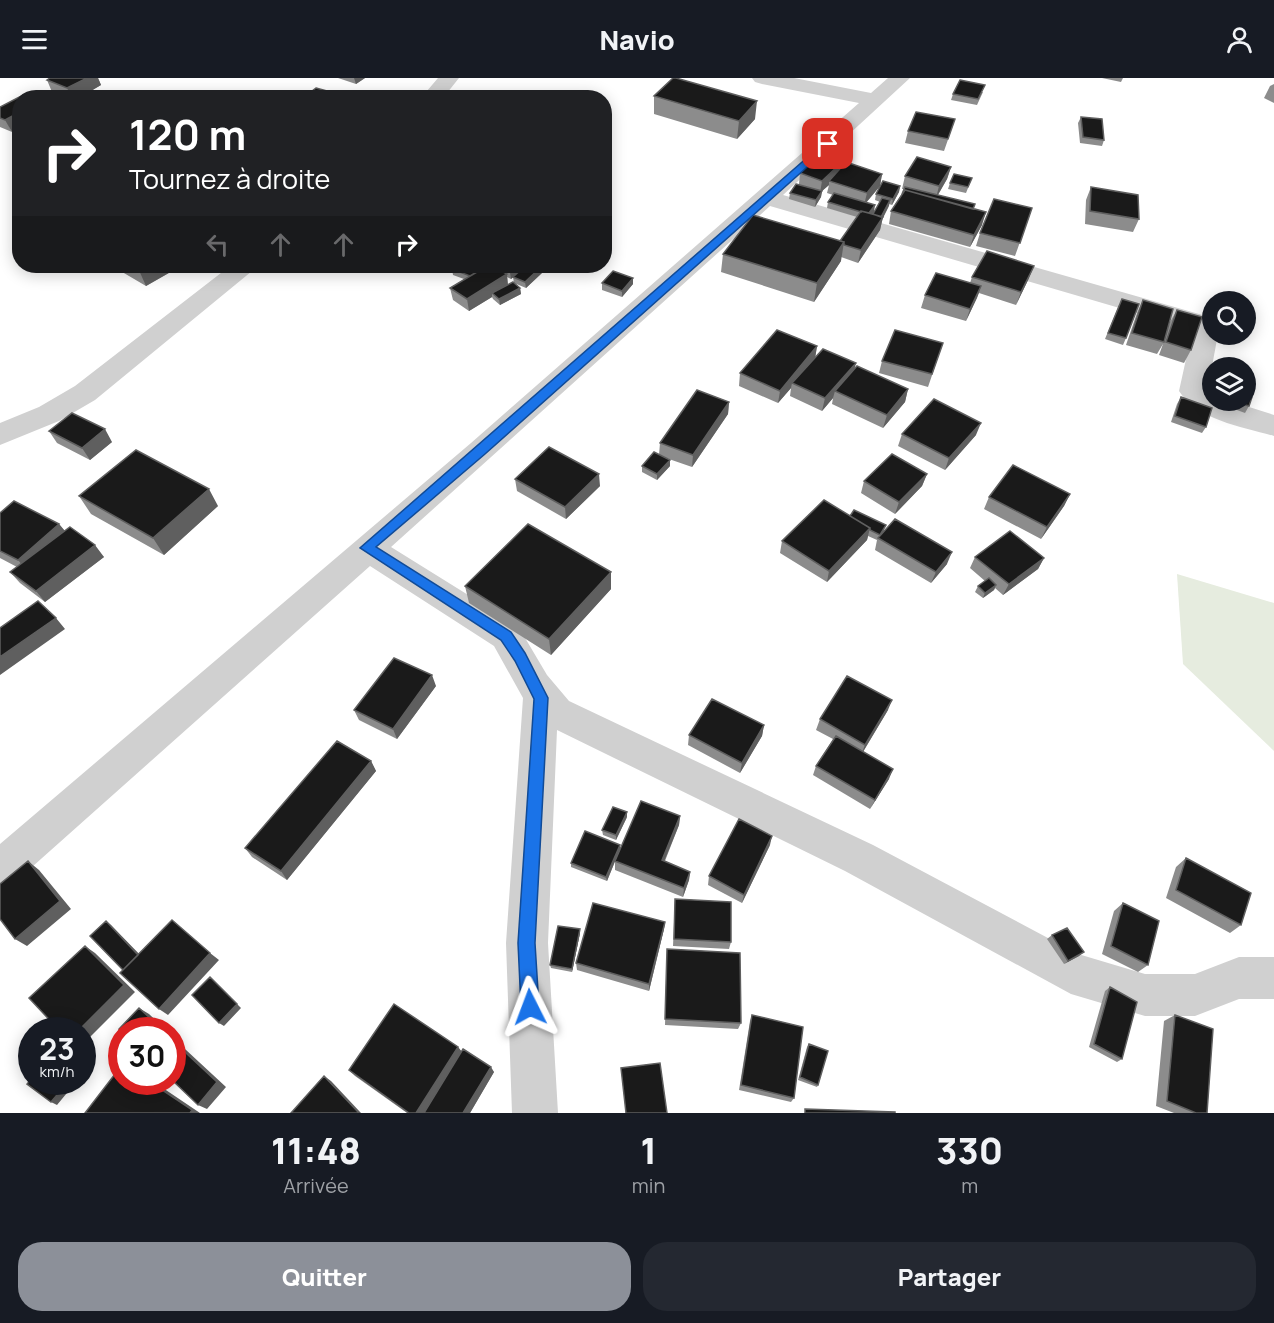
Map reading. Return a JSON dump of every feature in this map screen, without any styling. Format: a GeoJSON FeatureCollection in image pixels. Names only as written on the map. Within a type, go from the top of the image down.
{"type":"FeatureCollection","features":[{"type":"Feature","properties":{"kind":"street"},"geometry":{"type":"LineString","coordinates":[[438,90],[449,78]]}},
{"type":"Feature","properties":{"kind":"street"},"geometry":{"type":"LineString","coordinates":[[762,78],[876,100]]}},
{"type":"Feature","properties":{"kind":"street"},"geometry":{"type":"LineString","coordinates":[[0,869],[481,451],[621,325],[768,198],[900,78]]}},
{"type":"Feature","properties":{"kind":"street"},"geometry":{"type":"LineString","coordinates":[[768,198],[1197,322],[1206,330],[1193,391],[1209,405],[1274,426]]}},
{"type":"Feature","properties":{"kind":"street"},"geometry":{"type":"LineString","coordinates":[[0,435],[49,414],[85,393],[236,273]]}},
{"type":"Feature","properties":{"kind":"street"},"geometry":{"type":"LineString","coordinates":[[367,548],[506,636],[520,657],[541,698],[556,712],[859,858],[1071,973],[1145,995],[1195,995],[1239,978],[1274,978]]}},
{"type":"Feature","properties":{"kind":"street"},"geometry":{"type":"LineString","coordinates":[[535,1113],[527,943],[541,698]]}},
{"type":"Feature","properties":{"kind":"shaded area"},"geometry":{"type":"Polygon","coordinates":[[[1177,574],[1274,603],[1274,751],[1183,664],[1177,574]]]}},
{"type":"Feature","properties":{"kind":"building"},"geometry":{"type":"Polygon","coordinates":[[[50,78],[87,78],[67,88],[47,80],[50,78]]]}},
{"type":"Feature","properties":{"kind":"building"},"geometry":{"type":"Polygon","coordinates":[[[673,78],[757,101],[739,121],[654,96],[673,78]]]}},
{"type":"Feature","properties":{"kind":"building"},"geometry":{"type":"Polygon","coordinates":[[[960,80],[985,85],[978,99],[953,94],[960,80]]]}},
{"type":"Feature","properties":{"kind":"building"},"geometry":{"type":"Polygon","coordinates":[[[12,101],[12,116],[5,120],[0,118],[0,107],[12,101]]]}},
{"type":"Feature","properties":{"kind":"building"},"geometry":{"type":"Polygon","coordinates":[[[916,112],[955,119],[948,139],[908,131],[916,112]]]}},
{"type":"Feature","properties":{"kind":"building"},"geometry":{"type":"Polygon","coordinates":[[[1081,117],[1102,119],[1104,140],[1083,137],[1081,117]]]}},
{"type":"Feature","properties":{"kind":"building"},"geometry":{"type":"Polygon","coordinates":[[[819,155],[841,163],[822,181],[800,173],[819,155]]]}},
{"type":"Feature","properties":{"kind":"building"},"geometry":{"type":"Polygon","coordinates":[[[917,157],[951,167],[939,186],[905,176],[917,157]]]}},
{"type":"Feature","properties":{"kind":"building"},"geometry":{"type":"Polygon","coordinates":[[[846,162],[882,174],[867,193],[829,181],[846,162]]]}},
{"type":"Feature","properties":{"kind":"building"},"geometry":{"type":"Polygon","coordinates":[[[954,174],[972,178],[968,187],[950,183],[954,174]]]}},
{"type":"Feature","properties":{"kind":"building"},"geometry":{"type":"Polygon","coordinates":[[[883,181],[900,186],[893,199],[876,194],[883,181]]]}},
{"type":"Feature","properties":{"kind":"building"},"geometry":{"type":"Polygon","coordinates":[[[796,184],[822,191],[816,200],[790,193],[796,184]]]}},
{"type":"Feature","properties":{"kind":"building"},"geometry":{"type":"Polygon","coordinates":[[[905,187],[975,204],[973,209],[905,190],[902,194],[905,187]]]}},
{"type":"Feature","properties":{"kind":"building"},"geometry":{"type":"Polygon","coordinates":[[[1091,187],[1138,195],[1139,219],[1090,211],[1091,187]]]}},
{"type":"Feature","properties":{"kind":"building"},"geometry":{"type":"Polygon","coordinates":[[[905,190],[986,212],[974,235],[891,211],[905,190]]]}},
{"type":"Feature","properties":{"kind":"building"},"geometry":{"type":"Polygon","coordinates":[[[834,193],[875,205],[869,213],[828,202],[834,193]]]}},
{"type":"Feature","properties":{"kind":"building"},"geometry":{"type":"Polygon","coordinates":[[[882,198],[890,200],[881,217],[873,214],[882,198]]]}},
{"type":"Feature","properties":{"kind":"building"},"geometry":{"type":"Polygon","coordinates":[[[994,199],[1032,208],[1020,243],[980,233],[994,199]]]}},
{"type":"Feature","properties":{"kind":"building"},"geometry":{"type":"Polygon","coordinates":[[[861,211],[883,217],[861,250],[844,245],[844,242],[840,241],[861,211]]]}},
{"type":"Feature","properties":{"kind":"building"},"geometry":{"type":"Polygon","coordinates":[[[753,215],[844,242],[817,283],[723,254],[753,215]]]}},
{"type":"Feature","properties":{"kind":"building"},"geometry":{"type":"Polygon","coordinates":[[[987,251],[1034,266],[1021,292],[972,277],[987,251]]]}},
{"type":"Feature","properties":{"kind":"building"},"geometry":{"type":"Polygon","coordinates":[[[612,272],[633,278],[622,291],[602,283],[612,272]]]}},
{"type":"Feature","properties":{"kind":"building"},"geometry":{"type":"Polygon","coordinates":[[[475,273],[507,274],[467,299],[450,288],[475,273]]]}},
{"type":"Feature","properties":{"kind":"building"},"geometry":{"type":"Polygon","coordinates":[[[517,273],[535,273],[525,282],[513,277],[517,273]]]}},
{"type":"Feature","properties":{"kind":"building"},"geometry":{"type":"Polygon","coordinates":[[[936,273],[981,286],[970,309],[925,295],[936,273]]]}},
{"type":"Feature","properties":{"kind":"building"},"geometry":{"type":"Polygon","coordinates":[[[513,282],[520,288],[499,299],[492,293],[513,282]]]}},
{"type":"Feature","properties":{"kind":"building"},"geometry":{"type":"Polygon","coordinates":[[[1122,299],[1139,304],[1126,338],[1108,333],[1122,299]]]}},
{"type":"Feature","properties":{"kind":"building"},"geometry":{"type":"Polygon","coordinates":[[[1143,300],[1173,309],[1164,342],[1132,333],[1143,300]]]}},
{"type":"Feature","properties":{"kind":"building"},"geometry":{"type":"Polygon","coordinates":[[[1177,310],[1202,317],[1191,350],[1166,342],[1177,310]]]}},
{"type":"Feature","properties":{"kind":"building"},"geometry":{"type":"Polygon","coordinates":[[[777,330],[817,346],[780,391],[740,373],[777,330]]]}},
{"type":"Feature","properties":{"kind":"building"},"geometry":{"type":"Polygon","coordinates":[[[895,330],[943,343],[932,374],[882,361],[895,330]]]}},
{"type":"Feature","properties":{"kind":"building"},"geometry":{"type":"Polygon","coordinates":[[[823,349],[856,363],[825,398],[792,383],[823,349]]]}},
{"type":"Feature","properties":{"kind":"building"},"geometry":{"type":"Polygon","coordinates":[[[857,366],[908,389],[887,415],[835,391],[857,366]]]}},
{"type":"Feature","properties":{"kind":"building"},"geometry":{"type":"Polygon","coordinates":[[[697,390],[729,402],[693,455],[660,443],[697,390]]]}},
{"type":"Feature","properties":{"kind":"building"},"geometry":{"type":"Polygon","coordinates":[[[1181,397],[1202,404],[1202,411],[1211,411],[1206,427],[1175,416],[1181,397]]]}},
{"type":"Feature","properties":{"kind":"building"},"geometry":{"type":"Polygon","coordinates":[[[934,399],[981,423],[949,458],[902,434],[934,399]]]}},
{"type":"Feature","properties":{"kind":"building"},"geometry":{"type":"Polygon","coordinates":[[[72,413],[105,429],[82,448],[49,431],[72,413]]]}},
{"type":"Feature","properties":{"kind":"building"},"geometry":{"type":"Polygon","coordinates":[[[549,447],[599,474],[565,507],[515,479],[549,447]]]}},
{"type":"Feature","properties":{"kind":"building"},"geometry":{"type":"Polygon","coordinates":[[[136,450],[209,489],[153,538],[79,496],[136,450]]]}},
{"type":"Feature","properties":{"kind":"building"},"geometry":{"type":"Polygon","coordinates":[[[654,452],[670,460],[657,474],[642,466],[654,452]]]}},
{"type":"Feature","properties":{"kind":"building"},"geometry":{"type":"Polygon","coordinates":[[[892,454],[927,474],[899,502],[864,481],[892,454]]]}},
{"type":"Feature","properties":{"kind":"building"},"geometry":{"type":"Polygon","coordinates":[[[1013,465],[1070,494],[1047,527],[989,497],[1013,465]]]}},
{"type":"Feature","properties":{"kind":"building"},"geometry":{"type":"Polygon","coordinates":[[[824,500],[870,528],[829,571],[782,541],[824,500]]]}},
{"type":"Feature","properties":{"kind":"building"},"geometry":{"type":"Polygon","coordinates":[[[14,501],[59,524],[18,560],[0,551],[0,513],[14,501]]]}},
{"type":"Feature","properties":{"kind":"building"},"geometry":{"type":"Polygon","coordinates":[[[854,510],[886,525],[880,535],[850,516],[854,510]]]}},
{"type":"Feature","properties":{"kind":"building"},"geometry":{"type":"Polygon","coordinates":[[[895,519],[952,552],[936,572],[878,538],[895,519]]]}},
{"type":"Feature","properties":{"kind":"building"},"geometry":{"type":"Polygon","coordinates":[[[528,524],[611,572],[549,639],[465,586],[528,524]]]}},
{"type":"Feature","properties":{"kind":"building"},"geometry":{"type":"Polygon","coordinates":[[[70,527],[95,545],[36,591],[10,572],[70,527]]]}},
{"type":"Feature","properties":{"kind":"building"},"geometry":{"type":"Polygon","coordinates":[[[1010,531],[1044,558],[1009,584],[975,557],[1010,531]]]}},
{"type":"Feature","properties":{"kind":"building"},"geometry":{"type":"Polygon","coordinates":[[[989,578],[996,585],[985,593],[978,586],[989,578]]]}},
{"type":"Feature","properties":{"kind":"building"},"geometry":{"type":"Polygon","coordinates":[[[38,601],[56,618],[0,657],[0,628],[38,601]]]}},
{"type":"Feature","properties":{"kind":"building"},"geometry":{"type":"Polygon","coordinates":[[[394,658],[432,675],[393,729],[354,710],[394,658]]]}},
{"type":"Feature","properties":{"kind":"building"},"geometry":{"type":"Polygon","coordinates":[[[847,676],[892,700],[865,745],[820,719],[847,676]]]}},
{"type":"Feature","properties":{"kind":"building"},"geometry":{"type":"Polygon","coordinates":[[[712,699],[764,725],[742,763],[689,735],[712,699]]]}},
{"type":"Feature","properties":{"kind":"building"},"geometry":{"type":"Polygon","coordinates":[[[836,736],[893,769],[875,800],[816,766],[836,736]]]}},
{"type":"Feature","properties":{"kind":"building"},"geometry":{"type":"Polygon","coordinates":[[[337,741],[371,761],[281,871],[245,848],[337,741]]]}},
{"type":"Feature","properties":{"kind":"building"},"geometry":{"type":"Polygon","coordinates":[[[641,801],[680,816],[662,860],[690,872],[684,888],[615,861],[641,801]]]}},
{"type":"Feature","properties":{"kind":"building"},"geometry":{"type":"Polygon","coordinates":[[[613,807],[627,812],[616,835],[602,830],[613,807]]]}},
{"type":"Feature","properties":{"kind":"building"},"geometry":{"type":"Polygon","coordinates":[[[739,819],[772,836],[744,895],[709,876],[739,819]]]}},
{"type":"Feature","properties":{"kind":"building"},"geometry":{"type":"Polygon","coordinates":[[[585,831],[620,845],[606,877],[571,863],[585,831]]]}},
{"type":"Feature","properties":{"kind":"building"},"geometry":{"type":"Polygon","coordinates":[[[1186,858],[1251,893],[1241,925],[1176,890],[1186,858]]]}},
{"type":"Feature","properties":{"kind":"building"},"geometry":{"type":"Polygon","coordinates":[[[28,861],[60,901],[15,939],[0,919],[0,884],[28,861]]]}},
{"type":"Feature","properties":{"kind":"building"},"geometry":{"type":"Polygon","coordinates":[[[675,899],[731,902],[731,942],[674,939],[675,899]]]}},
{"type":"Feature","properties":{"kind":"building"},"geometry":{"type":"Polygon","coordinates":[[[593,903],[665,922],[649,984],[576,963],[593,903]]]}},
{"type":"Feature","properties":{"kind":"building"},"geometry":{"type":"Polygon","coordinates":[[[1123,903],[1159,921],[1148,965],[1111,946],[1123,903]]]}},
{"type":"Feature","properties":{"kind":"building"},"geometry":{"type":"Polygon","coordinates":[[[172,920],[210,953],[159,1009],[120,973],[172,920]]]}},
{"type":"Feature","properties":{"kind":"building"},"geometry":{"type":"Polygon","coordinates":[[[106,921],[138,955],[123,970],[90,936],[106,921]]]}},
{"type":"Feature","properties":{"kind":"building"},"geometry":{"type":"Polygon","coordinates":[[[558,926],[580,929],[572,969],[550,965],[558,926]]]}},
{"type":"Feature","properties":{"kind":"building"},"geometry":{"type":"Polygon","coordinates":[[[1067,928],[1084,952],[1068,961],[1052,935],[1067,928]]]}},
{"type":"Feature","properties":{"kind":"building"},"geometry":{"type":"Polygon","coordinates":[[[85,946],[124,985],[92,1017],[47,1017],[29,998],[85,946]]]}},
{"type":"Feature","properties":{"kind":"building"},"geometry":{"type":"Polygon","coordinates":[[[667,949],[740,953],[741,1023],[665,1019],[667,949]]]}},
{"type":"Feature","properties":{"kind":"building"},"geometry":{"type":"Polygon","coordinates":[[[210,977],[237,1004],[219,1023],[192,995],[210,977]]]}},
{"type":"Feature","properties":{"kind":"building"},"geometry":{"type":"Polygon","coordinates":[[[1110,987],[1137,1002],[1122,1059],[1094,1044],[1110,987]]]}},
{"type":"Feature","properties":{"kind":"building"},"geometry":{"type":"Polygon","coordinates":[[[394,1004],[458,1047],[416,1113],[409,1113],[349,1070],[394,1004]]]}},
{"type":"Feature","properties":{"kind":"building"},"geometry":{"type":"Polygon","coordinates":[[[139,1008],[149,1017],[130,1017],[139,1008]]]}},
{"type":"Feature","properties":{"kind":"building"},"geometry":{"type":"Polygon","coordinates":[[[752,1015],[803,1027],[794,1098],[741,1085],[752,1015]]]}},
{"type":"Feature","properties":{"kind":"building"},"geometry":{"type":"Polygon","coordinates":[[[1175,1015],[1213,1029],[1207,1113],[1196,1113],[1167,1101],[1175,1015]]]}},
{"type":"Feature","properties":{"kind":"building"},"geometry":{"type":"Polygon","coordinates":[[[809,1044],[828,1051],[818,1085],[800,1077],[809,1044]]]}},
{"type":"Feature","properties":{"kind":"building"},"geometry":{"type":"Polygon","coordinates":[[[463,1049],[491,1067],[463,1113],[424,1113],[463,1049]]]}},
{"type":"Feature","properties":{"kind":"building"},"geometry":{"type":"Polygon","coordinates":[[[186,1053],[217,1082],[198,1105],[186,1093],[186,1053]]]}},
{"type":"Feature","properties":{"kind":"building"},"geometry":{"type":"Polygon","coordinates":[[[660,1063],[667,1113],[626,1113],[621,1068],[660,1063]]]}},
{"type":"Feature","properties":{"kind":"building"},"geometry":{"type":"Polygon","coordinates":[[[324,1076],[359,1113],[291,1113],[324,1076]]]}},
{"type":"Feature","properties":{"kind":"building"},"geometry":{"type":"Polygon","coordinates":[[[108,1083],[108,1095],[170,1095],[192,1110],[190,1113],[85,1113],[108,1083]]]}},
{"type":"Feature","properties":{"kind":"building"},"geometry":{"type":"Polygon","coordinates":[[[42,1095],[57,1095],[51,1102],[42,1095]]]}},
{"type":"Feature","properties":{"kind":"building"},"geometry":{"type":"Polygon","coordinates":[[[805,1109],[895,1112],[895,1113],[805,1113],[805,1109]]]}},
{"type":"Feature","properties":{"kind":"route"},"geometry":{"type":"LineString","coordinates":[[530,1007],[527,943],[541,698],[520,657],[506,636],[367,548],[481,451],[828,144]]}}]}
